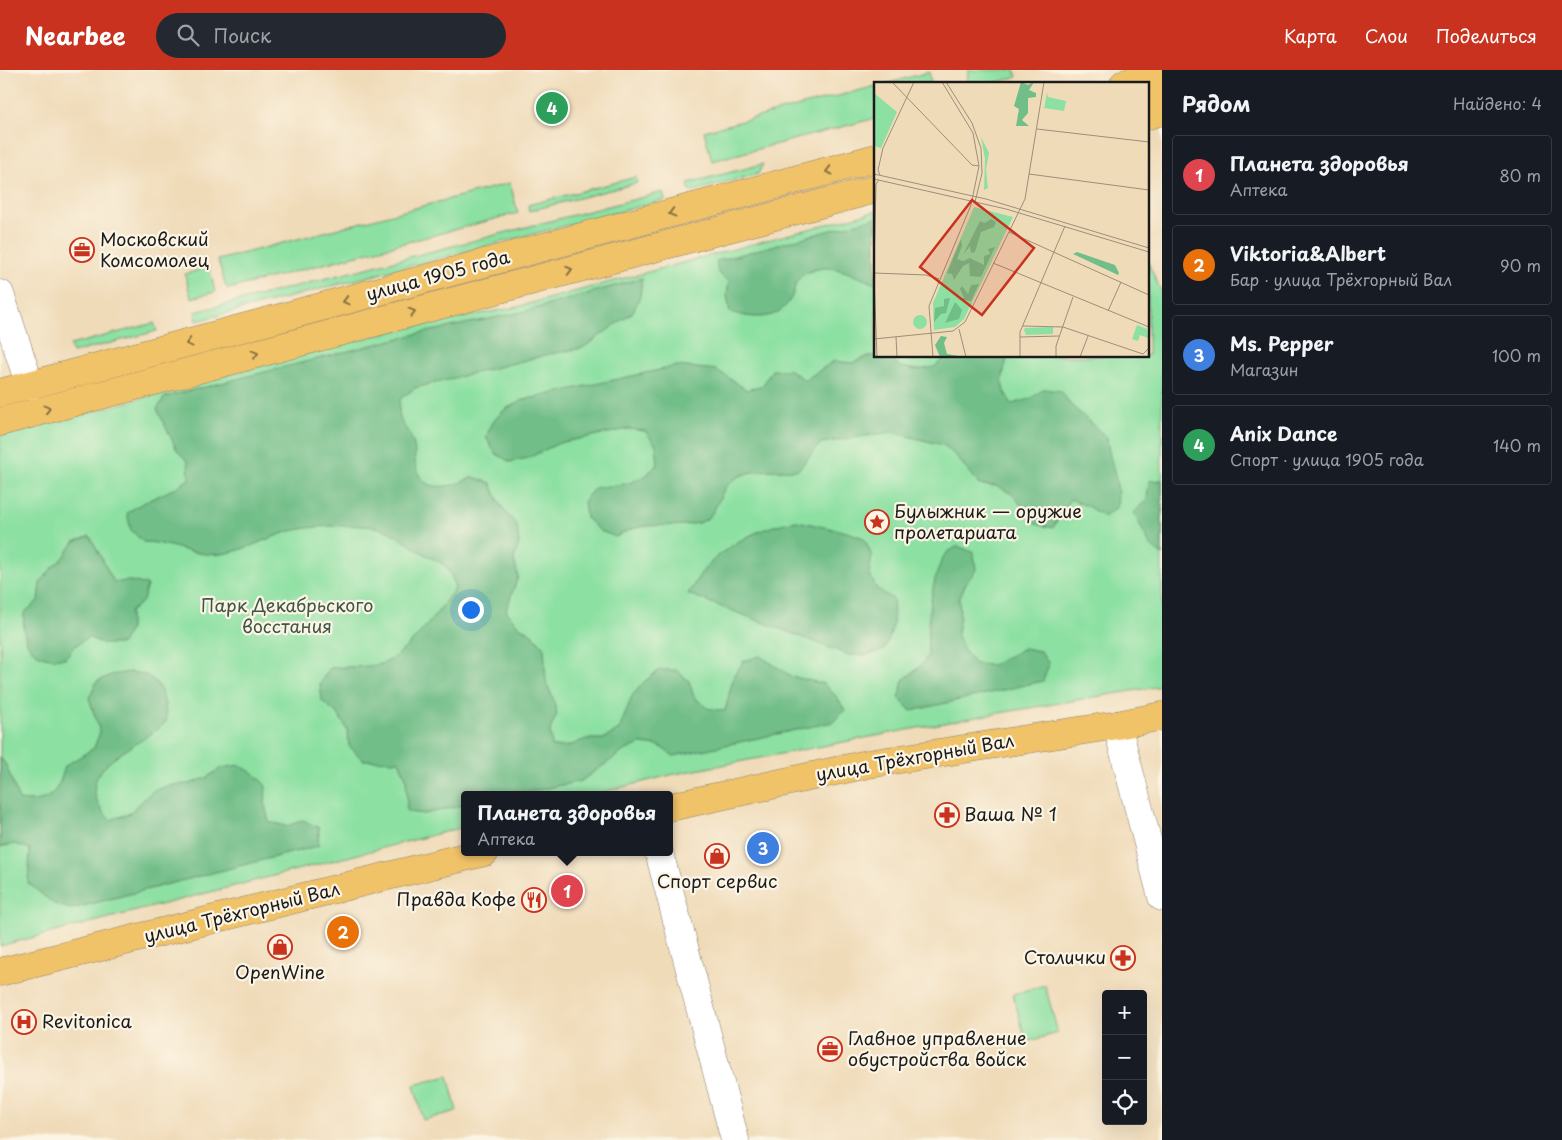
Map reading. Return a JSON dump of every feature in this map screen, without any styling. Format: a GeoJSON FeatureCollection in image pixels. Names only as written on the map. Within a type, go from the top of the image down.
{"type":"FeatureCollection","features":[{"type":"Feature","properties":{"kind":"main road"},"geometry":{"type":"LineString","coordinates":[[1133,82],[1157,77]]}},
{"type":"Feature","properties":{"kind":"main road","name":"улица 1905 года"},"geometry":{"type":"LineString","coordinates":[[0,393],[874,159]]}},
{"type":"Feature","properties":{"kind":"main road","name":"улица 1905 года"},"geometry":{"type":"LineString","coordinates":[[0,422],[874,190]]}},
{"type":"Feature","properties":{"kind":"main road","name":"улица Трёхгорный Вал"},"geometry":{"type":"LineString","coordinates":[[673,806],[868,764],[1117,725],[1162,716]]}},
{"type":"Feature","properties":{"kind":"main road","name":"улица Трёхгорный Вал"},"geometry":{"type":"LineString","coordinates":[[0,972],[469,856]]}},
{"type":"Feature","properties":{"kind":"street"},"geometry":{"type":"LineString","coordinates":[[0,294],[30,386]]}},
{"type":"Feature","properties":{"kind":"street"},"geometry":{"type":"LineString","coordinates":[[1117,725],[1162,897]]}},
{"type":"Feature","properties":{"kind":"street"},"geometry":{"type":"LineString","coordinates":[[660,856],[735,1140]]}},
{"type":"Feature","properties":{"kind":"green space"},"geometry":{"type":"Polygon","coordinates":[[[968,70],[1015,70],[1017,77],[998,82],[967,82],[968,70]]]}},
{"type":"Feature","properties":{"kind":"green space"},"geometry":{"type":"Polygon","coordinates":[[[929,72],[931,82],[892,82],[929,72]]]}},
{"type":"Feature","properties":{"kind":"green space"},"geometry":{"type":"Polygon","coordinates":[[[874,87],[874,119],[712,161],[704,131],[874,87]]]}},
{"type":"Feature","properties":{"kind":"green space"},"geometry":{"type":"Polygon","coordinates":[[[763,164],[758,174],[690,192],[688,183],[763,164]]]}},
{"type":"Feature","properties":{"kind":"green space"},"geometry":{"type":"Polygon","coordinates":[[[636,177],[637,183],[529,211],[528,205],[636,177]]]}},
{"type":"Feature","properties":{"kind":"green space"},"geometry":{"type":"Polygon","coordinates":[[[510,183],[518,213],[228,289],[226,287],[218,260],[510,183]]]}},
{"type":"Feature","properties":{"kind":"green space"},"geometry":{"type":"Polygon","coordinates":[[[663,192],[665,200],[197,321],[195,312],[663,192]]]}},
{"type":"Feature","properties":{"kind":"green space","name":"Парк Декабрьского восстания"},"geometry":{"type":"Polygon","coordinates":[[[874,212],[874,358],[1150,358],[1150,266],[1162,293],[1162,686],[981,716],[675,774],[607,791],[461,791],[461,828],[0,946],[0,436],[400,329],[517,307],[874,212]]]}},
{"type":"Feature","properties":{"kind":"green space"},"geometry":{"type":"Polygon","coordinates":[[[874,219],[874,283],[841,270],[829,268],[810,271],[798,279],[786,306],[772,315],[756,317],[730,312],[727,295],[729,281],[718,273],[716,261],[874,219]]]}},
{"type":"Feature","properties":{"kind":"green space"},"geometry":{"type":"Polygon","coordinates":[[[209,267],[215,292],[191,298],[185,274],[209,267]]]}},
{"type":"Feature","properties":{"kind":"green space"},"geometry":{"type":"Polygon","coordinates":[[[642,278],[640,296],[633,312],[583,348],[550,354],[415,388],[400,399],[399,408],[401,421],[412,439],[418,473],[423,480],[430,485],[438,486],[455,484],[473,477],[491,483],[501,506],[517,525],[519,543],[514,559],[518,577],[506,610],[516,624],[532,634],[544,647],[546,682],[557,714],[550,730],[552,747],[569,746],[586,739],[603,739],[619,730],[632,696],[644,682],[659,670],[676,670],[689,681],[694,697],[707,708],[725,711],[734,675],[744,661],[760,656],[791,676],[824,684],[836,696],[845,710],[833,722],[674,756],[659,746],[640,744],[624,751],[581,781],[533,791],[461,791],[461,806],[425,814],[407,812],[406,778],[399,761],[363,760],[349,746],[347,729],[338,714],[322,701],[320,683],[330,668],[378,665],[392,659],[402,651],[433,618],[455,588],[450,572],[446,567],[392,533],[380,528],[365,526],[306,528],[287,532],[238,550],[222,554],[203,554],[163,544],[143,542],[131,530],[127,513],[142,503],[174,489],[189,479],[188,462],[177,450],[157,409],[165,397],[412,335],[527,311],[642,278]]]}},
{"type":"Feature","properties":{"kind":"green space"},"geometry":{"type":"Polygon","coordinates":[[[154,323],[157,331],[72,353],[70,345],[154,323]]]}},
{"type":"Feature","properties":{"kind":"green space"},"geometry":{"type":"Polygon","coordinates":[[[869,356],[874,356],[874,358],[889,358],[901,367],[917,370],[934,367],[945,358],[1007,358],[1002,381],[1012,404],[1030,399],[1044,389],[1061,391],[1070,404],[1107,438],[1116,480],[1117,507],[1104,517],[1089,507],[1070,499],[1053,528],[1036,524],[1012,494],[997,486],[979,485],[957,457],[943,445],[891,432],[821,443],[798,470],[754,472],[738,477],[727,486],[709,516],[698,523],[647,526],[627,531],[616,537],[600,531],[586,518],[584,500],[595,488],[629,483],[645,476],[658,464],[656,445],[645,431],[628,429],[559,443],[528,458],[510,462],[495,453],[486,437],[500,414],[523,400],[677,366],[717,370],[747,390],[763,385],[772,370],[790,370],[805,380],[834,361],[852,363],[869,356]]]}},
{"type":"Feature","properties":{"kind":"green space"},"geometry":{"type":"Polygon","coordinates":[[[1162,480],[1162,555],[1150,545],[1134,513],[1147,499],[1149,481],[1162,480]]]}},
{"type":"Feature","properties":{"kind":"green space"},"geometry":{"type":"Polygon","coordinates":[[[797,521],[847,532],[864,538],[872,556],[869,573],[877,589],[893,599],[893,625],[884,650],[867,655],[849,655],[688,594],[705,568],[727,549],[749,536],[773,526],[797,521]]]}},
{"type":"Feature","properties":{"kind":"green space"},"geometry":{"type":"Polygon","coordinates":[[[90,536],[114,582],[131,581],[147,585],[143,601],[130,612],[130,629],[122,644],[104,644],[88,637],[74,647],[65,658],[44,657],[31,649],[27,642],[24,634],[24,613],[38,601],[40,583],[64,557],[74,542],[90,536]]]}},
{"type":"Feature","properties":{"kind":"green space"},"geometry":{"type":"Polygon","coordinates":[[[958,546],[974,553],[976,570],[966,583],[959,599],[960,616],[957,633],[964,650],[975,664],[993,665],[1024,648],[1040,651],[1049,664],[1043,681],[911,711],[899,698],[903,680],[916,670],[928,656],[929,619],[935,580],[944,556],[958,546]]]}},
{"type":"Feature","properties":{"kind":"green space"},"geometry":{"type":"Polygon","coordinates":[[[129,672],[146,675],[158,685],[165,703],[166,722],[153,733],[122,752],[99,774],[95,787],[98,802],[110,820],[128,814],[154,790],[171,785],[189,784],[206,778],[221,768],[239,765],[255,774],[266,786],[265,805],[269,822],[287,826],[303,820],[319,828],[318,846],[71,909],[54,904],[28,883],[30,849],[14,844],[0,847],[0,757],[6,765],[19,800],[37,800],[50,795],[59,784],[65,766],[94,748],[100,732],[89,698],[96,682],[111,675],[129,672]]]}},
{"type":"Feature","properties":{"kind":"green space"},"geometry":{"type":"Polygon","coordinates":[[[1045,985],[1058,1033],[1026,1042],[1013,994],[1045,985]]]}},
{"type":"Feature","properties":{"kind":"green space"},"geometry":{"type":"Polygon","coordinates":[[[448,1076],[457,1111],[423,1120],[414,1085],[448,1076]]]}},
{"type":"Feature","properties":{"kind":"place","name":"Anix Dance"},"geometry":{"type":"Point","coordinates":[552,108]}},
{"type":"Feature","properties":{"kind":"place","name":"Московский Комсомолец"},"geometry":{"type":"Point","coordinates":[82,250]}},
{"type":"Feature","properties":{"kind":"place","name":"Булыжник — оружие пролетариата"},"geometry":{"type":"Point","coordinates":[877,522]}},
{"type":"Feature","properties":{"kind":"place","name":"Ваша № 1"},"geometry":{"type":"Point","coordinates":[947,815]}},
{"type":"Feature","properties":{"kind":"place","name":"Ms. Pepper"},"geometry":{"type":"Point","coordinates":[763,848]}},
{"type":"Feature","properties":{"kind":"place","name":"Спорт сервис"},"geometry":{"type":"Point","coordinates":[717,856]}},
{"type":"Feature","properties":{"kind":"place","name":"Планета здоровья"},"geometry":{"type":"Point","coordinates":[567,891]}},
{"type":"Feature","properties":{"kind":"place","name":"Правда Кофе"},"geometry":{"type":"Point","coordinates":[534,900]}},
{"type":"Feature","properties":{"kind":"place","name":"Viktoria&Albert"},"geometry":{"type":"Point","coordinates":[343,932]}},
{"type":"Feature","properties":{"kind":"place","name":"OpenWine"},"geometry":{"type":"Point","coordinates":[280,947]}},
{"type":"Feature","properties":{"kind":"place","name":"Столички"},"geometry":{"type":"Point","coordinates":[1123,958]}},
{"type":"Feature","properties":{"kind":"place","name":"Revitonica"},"geometry":{"type":"Point","coordinates":[24,1022]}},
{"type":"Feature","properties":{"kind":"place","name":"Главное управление обустройства войск"},"geometry":{"type":"Point","coordinates":[830,1049]}}]}
